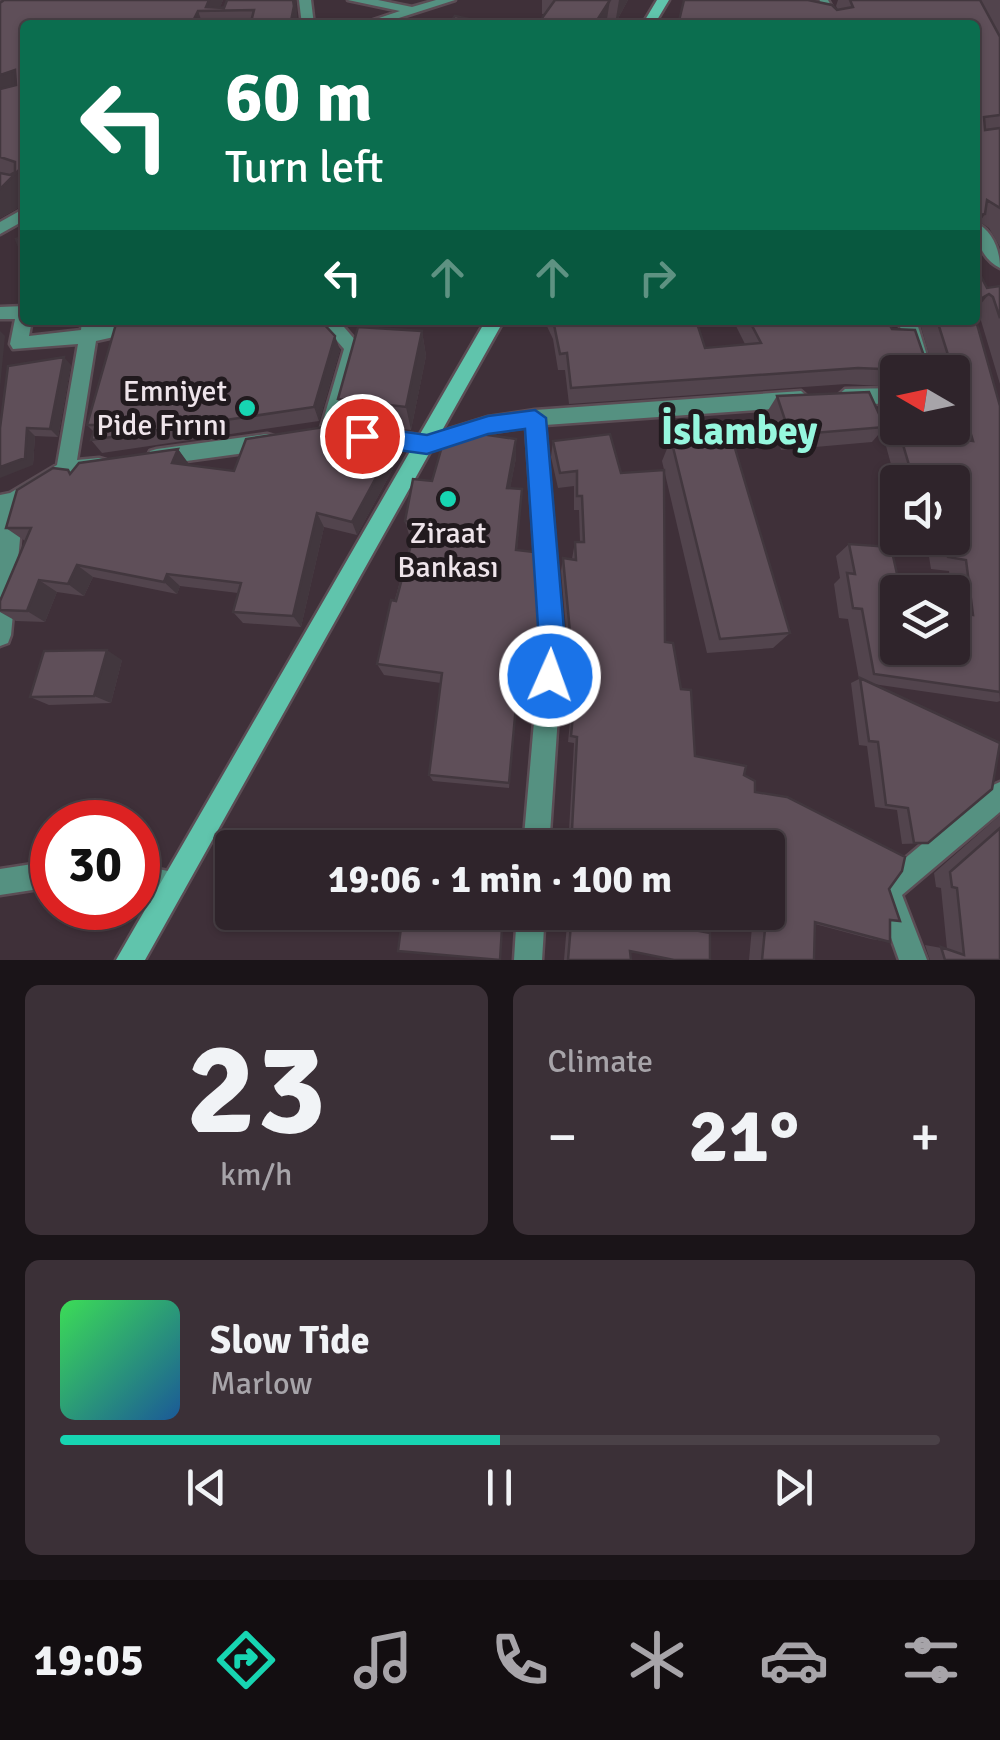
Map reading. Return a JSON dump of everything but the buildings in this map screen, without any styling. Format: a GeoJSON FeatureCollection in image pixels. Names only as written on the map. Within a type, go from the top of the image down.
{"type":"FeatureCollection","features":[{"type":"Feature","properties":{"kind":"main road"},"geometry":{"type":"LineString","coordinates":[[130,960],[492,325]]}},
{"type":"Feature","properties":{"kind":"street"},"geometry":{"type":"LineString","coordinates":[[354,0],[414,10]]}},
{"type":"Feature","properties":{"kind":"street"},"geometry":{"type":"LineString","coordinates":[[381,20],[449,0]]}},
{"type":"Feature","properties":{"kind":"street"},"geometry":{"type":"LineString","coordinates":[[811,14],[830,20]]}},
{"type":"Feature","properties":{"kind":"street"},"geometry":{"type":"LineString","coordinates":[[980,234],[1000,262]]}},
{"type":"Feature","properties":{"kind":"street"},"geometry":{"type":"LineString","coordinates":[[22,325],[19,344],[115,325]]}},
{"type":"Feature","properties":{"kind":"street"},"geometry":{"type":"LineString","coordinates":[[332,325],[352,348],[323,433],[427,444],[488,425],[535,418],[759,400],[880,396]]}},
{"type":"Feature","properties":{"kind":"street"},"geometry":{"type":"LineString","coordinates":[[909,325],[918,355]]}},
{"type":"Feature","properties":{"kind":"street"},"geometry":{"type":"LineString","coordinates":[[66,470],[89,328]]}},
{"type":"Feature","properties":{"kind":"street"},"geometry":{"type":"LineString","coordinates":[[535,418],[552,642],[537,830]]}},
{"type":"Feature","properties":{"kind":"street"},"geometry":{"type":"LineString","coordinates":[[0,635],[7,502],[66,470],[281,440]]}},
{"type":"Feature","properties":{"kind":"street"},"geometry":{"type":"LineString","coordinates":[[913,960],[887,890],[1000,795]]}},
{"type":"Feature","properties":{"kind":"street"},"geometry":{"type":"LineString","coordinates":[[0,882],[30,877]]}},
{"type":"Feature","properties":{"kind":"street"},"geometry":{"type":"LineString","coordinates":[[160,881],[174,883]]}},
{"type":"Feature","properties":{"kind":"street"},"geometry":{"type":"LineString","coordinates":[[528,960],[530,930]]}},
{"type":"Feature","properties":{"kind":"place","name":"Emniyet Pide Fırını"},"geometry":{"type":"Point","coordinates":[247,408]}},
{"type":"Feature","properties":{"kind":"place","name":"Ziraat Bankası"},"geometry":{"type":"Point","coordinates":[448,499]}},
{"type":"Feature","properties":{"kind":"district","name":"İslambey"},"geometry":{"type":"Point","coordinates":[739,430]}},
{"type":"Feature","properties":{"kind":"route"},"geometry":{"type":"LineString","coordinates":[[362,436],[427,444],[488,425],[535,418],[552,642],[550,676]]}}]}
